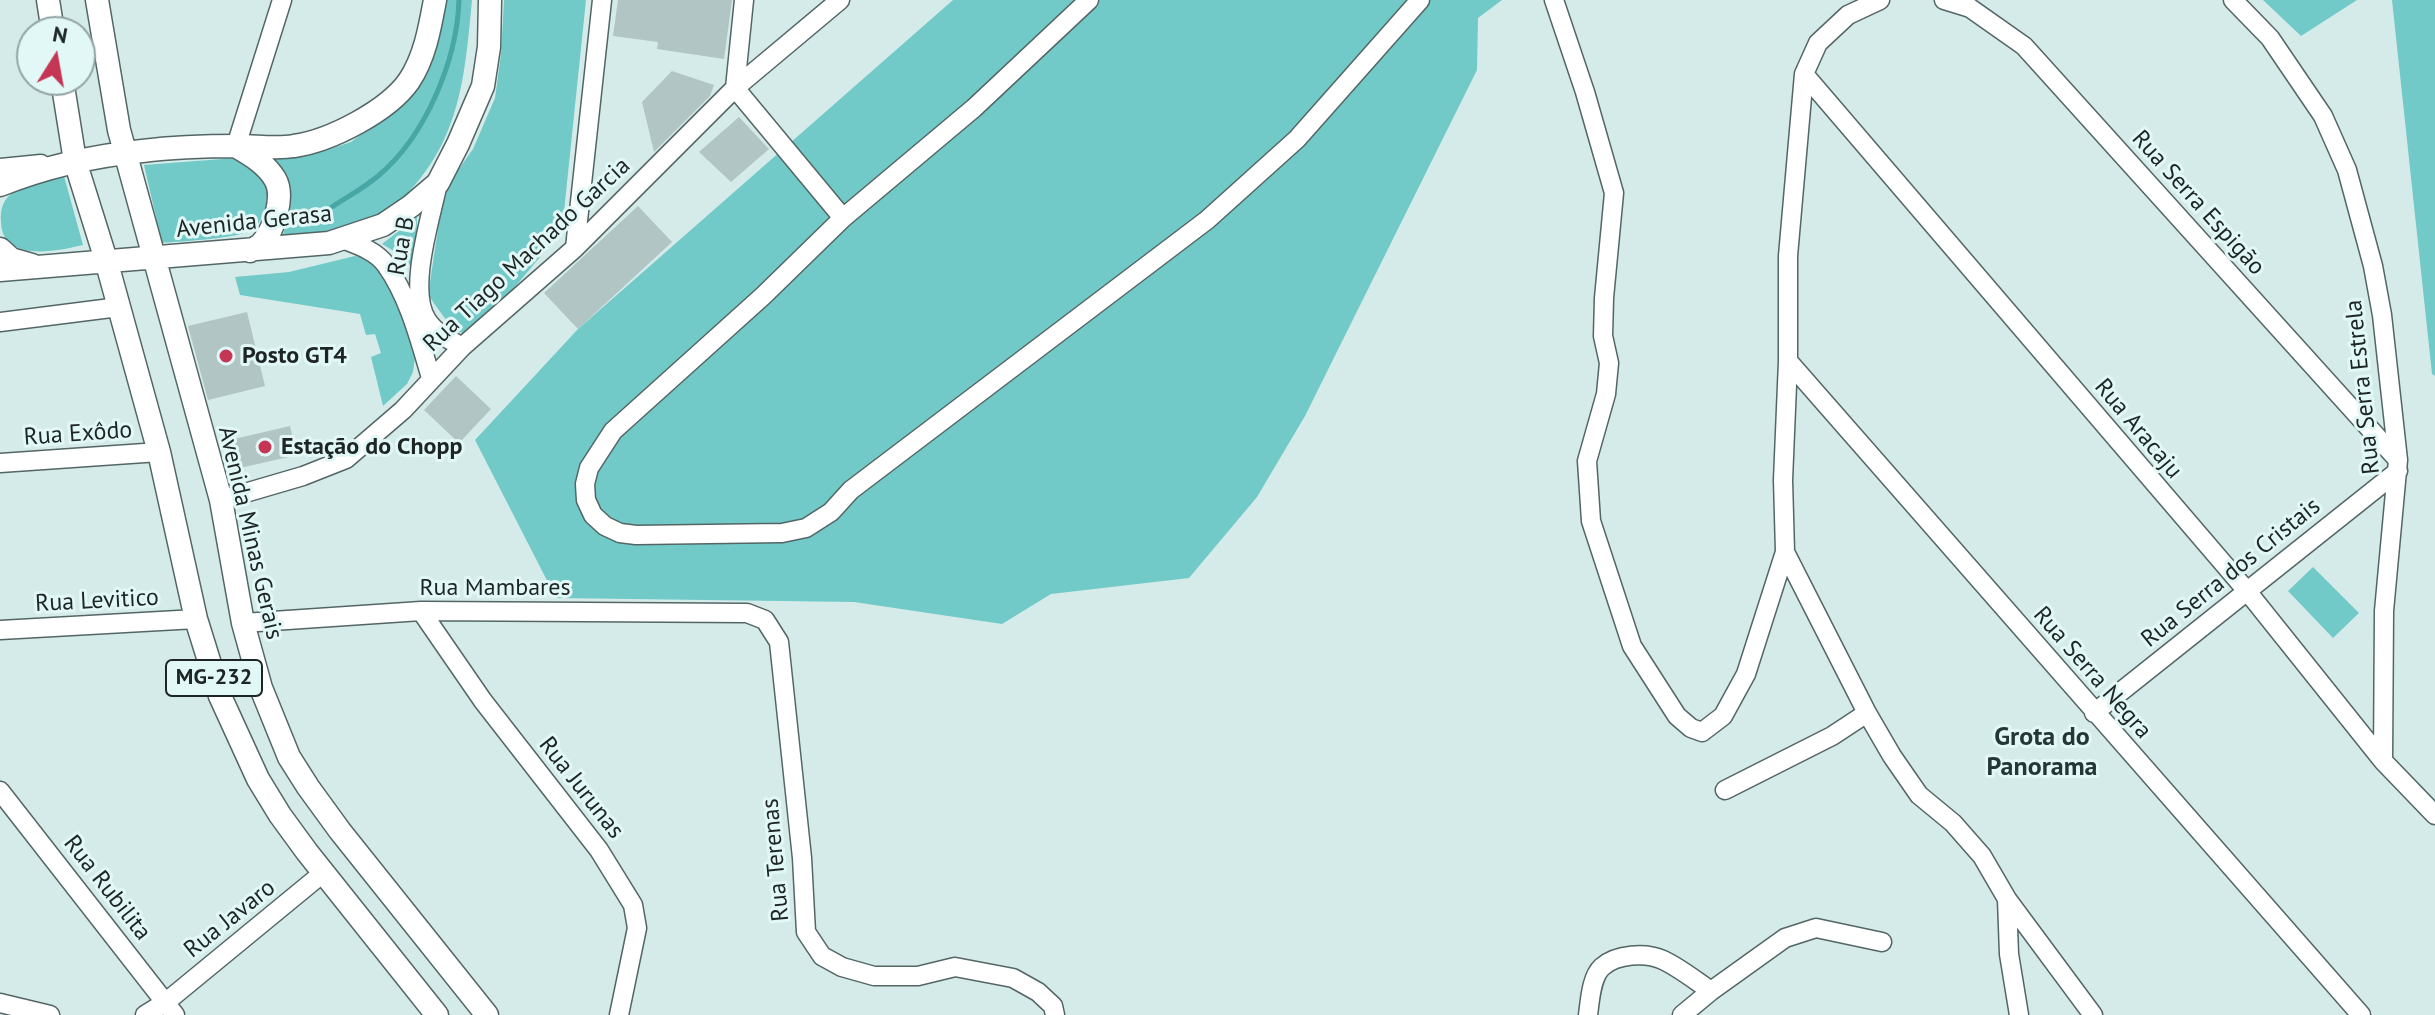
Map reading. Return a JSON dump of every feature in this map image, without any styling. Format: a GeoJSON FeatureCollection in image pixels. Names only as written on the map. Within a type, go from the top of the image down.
{"type":"FeatureCollection","features":[{"type":"Feature","properties":{"kind":"main road","name":"Avenida Minas Gerais"},"geometry":{"type":"LineString","coordinates":[[97,0],[124,153],[221,500],[243,623],[261,688],[289,757],[308,787],[487,1015]]}},
{"type":"Feature","properties":{"kind":"main road"},"geometry":{"type":"LineString","coordinates":[[0,185],[75,161],[124,153],[294,146],[333,136],[362,121],[407,83],[419,63],[427,40],[435,0]]}},
{"type":"Feature","properties":{"kind":"main road","name":"Avenida Gerasa"},"geometry":{"type":"LineString","coordinates":[[106,260],[329,243],[383,225],[438,183],[472,115],[483,86],[489,47],[490,0]]}},
{"type":"Feature","properties":{"kind":"main road","name":"MG-232"},"geometry":{"type":"LineString","coordinates":[[65,96],[75,161],[159,452],[196,619],[220,696],[258,779],[280,815],[437,1015]]}},
{"type":"Feature","properties":{"kind":"main road"},"geometry":{"type":"LineString","coordinates":[[236,146],[256,158],[271,174],[279,194],[273,223],[262,243],[250,251]]}},
{"type":"Feature","properties":{"kind":"main road"},"geometry":{"type":"LineString","coordinates":[[0,249],[11,259],[40,267]]}},
{"type":"Feature","properties":{"kind":"main road"},"geometry":{"type":"LineString","coordinates":[[0,270],[106,260]]}},
{"type":"Feature","properties":{"kind":"street"},"geometry":{"type":"LineString","coordinates":[[236,146],[282,0]]}},
{"type":"Feature","properties":{"kind":"street"},"geometry":{"type":"LineString","coordinates":[[575,248],[602,0]]}},
{"type":"Feature","properties":{"kind":"street"},"geometry":{"type":"LineString","coordinates":[[744,0],[735,88],[843,218]]}},
{"type":"Feature","properties":{"kind":"street","name":"Rua Tiago Machado Garcia"},"geometry":{"type":"LineString","coordinates":[[221,500],[303,476],[346,459],[403,410],[462,347],[575,248],[735,88],[840,0]]}},
{"type":"Feature","properties":{"kind":"street"},"geometry":{"type":"LineString","coordinates":[[1089,0],[974,108],[843,218],[763,296],[613,431],[589,468],[585,484],[586,500],[605,526],[620,533],[636,535],[782,533],[806,528],[831,512],[851,490],[1207,220],[1297,139],[1420,0]]}},
{"type":"Feature","properties":{"kind":"street"},"geometry":{"type":"LineString","coordinates":[[1554,0],[1614,193],[1604,298],[1603,336],[1609,363],[1606,394],[1587,461],[1591,521],[1632,646],[1677,716],[1691,728],[1702,732],[1723,716],[1746,674],[1785,552],[1783,480],[1788,256],[1804,74],[1818,43],[1848,15],[1880,0]]}},
{"type":"Feature","properties":{"kind":"street","name":"Rua Serra Espigão"},"geometry":{"type":"LineString","coordinates":[[1944,0],[1970,8],[2024,46],[2398,465]]}},
{"type":"Feature","properties":{"kind":"street","name":"Rua Serra Estrela"},"geometry":{"type":"LineString","coordinates":[[2233,0],[2270,38],[2323,116],[2347,170],[2373,266],[2382,315],[2398,465],[2384,611],[2383,761]]}},
{"type":"Feature","properties":{"kind":"street","name":"Rua Aracaju"},"geometry":{"type":"LineString","coordinates":[[1804,74],[2247,591],[2383,761],[2435,815]]}},
{"type":"Feature","properties":{"kind":"street"},"geometry":{"type":"LineString","coordinates":[[0,168],[75,161]]}},
{"type":"Feature","properties":{"kind":"street","name":"Rua B"},"geometry":{"type":"LineString","coordinates":[[438,183],[418,290],[420,308],[436,331],[462,347]]}},
{"type":"Feature","properties":{"kind":"street","name":"Rua B"},"geometry":{"type":"LineString","coordinates":[[342,239],[365,247],[385,263],[416,330],[431,378]]}},
{"type":"Feature","properties":{"kind":"street"},"geometry":{"type":"LineString","coordinates":[[0,322],[119,307]]}},
{"type":"Feature","properties":{"kind":"street","name":"Rua Serra Negra"},"geometry":{"type":"LineString","coordinates":[[1788,361],[2361,1015]]}},
{"type":"Feature","properties":{"kind":"street","name":"Rua Exôdo"},"geometry":{"type":"LineString","coordinates":[[0,463],[159,452]]}},
{"type":"Feature","properties":{"kind":"street","name":"Rua Serra dos Cristais"},"geometry":{"type":"LineString","coordinates":[[2094,713],[2398,465]]}},
{"type":"Feature","properties":{"kind":"street"},"geometry":{"type":"LineString","coordinates":[[1785,552],[1892,756],[1919,795],[1953,823],[1982,856],[2007,899],[2093,1015]]}},
{"type":"Feature","properties":{"kind":"street","name":"Rua Mambares"},"geometry":{"type":"LineString","coordinates":[[243,623],[421,611],[747,613]]}},
{"type":"Feature","properties":{"kind":"street","name":"Rua Jurunas"},"geometry":{"type":"LineString","coordinates":[[421,611],[483,701],[599,850],[633,905],[637,928],[619,1015]]}},
{"type":"Feature","properties":{"kind":"street","name":"Rua Terenas"},"geometry":{"type":"LineString","coordinates":[[747,613],[765,620],[779,642],[802,858],[806,932],[822,956],[842,967],[874,976],[918,976],[955,967],[1013,978],[1038,992],[1053,1006],[1055,1015]]}},
{"type":"Feature","properties":{"kind":"street","name":"Rua Levitico"},"geometry":{"type":"LineString","coordinates":[[0,630],[196,619]]}},
{"type":"Feature","properties":{"kind":"street"},"geometry":{"type":"LineString","coordinates":[[1725,790],[1832,736],[1867,713]]}},
{"type":"Feature","properties":{"kind":"street","name":"Rua Rubilita"},"geometry":{"type":"LineString","coordinates":[[2,800],[171,1008]]}},
{"type":"Feature","properties":{"kind":"street","name":"Rua Javaro"},"geometry":{"type":"LineString","coordinates":[[145,1015],[171,1008],[323,873]]}},
{"type":"Feature","properties":{"kind":"street"},"geometry":{"type":"LineString","coordinates":[[2007,899],[2009,954],[2019,1015]]}},
{"type":"Feature","properties":{"kind":"street"},"geometry":{"type":"LineString","coordinates":[[1682,1015],[1785,938],[1816,928],[1882,942]]}},
{"type":"Feature","properties":{"kind":"street"},"geometry":{"type":"LineString","coordinates":[[1588,1015],[1592,987],[1600,968],[1620,957],[1661,959],[1711,991]]}},
{"type":"Feature","properties":{"kind":"street"},"geometry":{"type":"LineString","coordinates":[[0,1003],[50,1015]]}},
{"type":"Feature","properties":{"kind":"shaded area"},"geometry":{"type":"Polygon","coordinates":[[[445,0],[472,0],[463,79],[449,128],[439,151],[424,173],[394,207],[366,226],[335,235],[282,238],[289,214],[289,197],[271,160],[327,150],[351,142],[384,117],[445,0]]]}},
{"type":"Feature","properties":{"kind":"shaded area"},"geometry":{"type":"Polygon","coordinates":[[[504,0],[586,0],[562,231],[482,326],[468,332],[458,332],[454,331],[428,295],[444,190],[473,149],[495,98],[504,0]]]}},
{"type":"Feature","properties":{"kind":"shaded area"},"geometry":{"type":"Polygon","coordinates":[[[953,0],[1502,0],[1478,18],[1477,70],[1305,416],[1257,497],[1189,578],[1051,594],[1002,624],[854,602],[556,598],[475,440],[578,329],[953,0]]]}},
{"type":"Feature","properties":{"kind":"shaded area"},"geometry":{"type":"Polygon","coordinates":[[[2263,0],[2357,0],[2301,36],[2263,0]]]}},
{"type":"Feature","properties":{"kind":"shaded area"},"geometry":{"type":"Polygon","coordinates":[[[2392,0],[2435,0],[2435,376],[2432,374],[2392,0]]]}},
{"type":"Feature","properties":{"kind":"shaded area"},"geometry":{"type":"Polygon","coordinates":[[[235,158],[248,164],[268,187],[265,210],[257,225],[236,235],[162,243],[144,165],[235,158]]]}},
{"type":"Feature","properties":{"kind":"shaded area"},"geometry":{"type":"Polygon","coordinates":[[[64,176],[83,245],[33,251],[11,244],[4,235],[1,218],[2,207],[8,197],[15,191],[64,176]]]}},
{"type":"Feature","properties":{"kind":"shaded area"},"geometry":{"type":"Polygon","coordinates":[[[417,217],[416,271],[382,244],[417,217]]]}},
{"type":"Feature","properties":{"kind":"shaded area"},"geometry":{"type":"Polygon","coordinates":[[[355,256],[365,258],[382,271],[414,345],[413,372],[407,384],[383,406],[371,357],[381,353],[375,334],[366,335],[360,314],[240,295],[235,277],[289,272],[355,256]]]}},
{"type":"Feature","properties":{"kind":"shaded area"},"geometry":{"type":"Polygon","coordinates":[[[2313,567],[2359,613],[2333,638],[2288,591],[2313,567]]]}},
{"type":"Feature","properties":{"kind":"building"},"geometry":{"type":"Polygon","coordinates":[[[618,0],[732,0],[724,59],[657,49],[658,42],[613,36],[618,0]]]}},
{"type":"Feature","properties":{"kind":"building"},"geometry":{"type":"Polygon","coordinates":[[[672,71],[714,85],[710,96],[654,152],[642,102],[672,71]]]}},
{"type":"Feature","properties":{"kind":"building"},"geometry":{"type":"Polygon","coordinates":[[[739,117],[769,149],[731,182],[699,152],[739,117]]]}},
{"type":"Feature","properties":{"kind":"building"},"geometry":{"type":"Polygon","coordinates":[[[638,206],[672,242],[578,329],[544,293],[638,206]]]}},
{"type":"Feature","properties":{"kind":"building","name":"Posto GT4"},"geometry":{"type":"Polygon","coordinates":[[[247,312],[265,386],[208,400],[188,326],[247,312]]]}},
{"type":"Feature","properties":{"kind":"building"},"geometry":{"type":"Polygon","coordinates":[[[456,376],[491,409],[459,443],[424,410],[456,376]]]}},
{"type":"Feature","properties":{"kind":"building","name":"Estação do Chopp"},"geometry":{"type":"Polygon","coordinates":[[[290,426],[297,455],[240,468],[234,439],[290,426]]]}},
{"type":"Feature","properties":{"kind":"waterway"},"geometry":{"type":"LineString","coordinates":[[332,207],[378,176],[411,140],[424,119],[445,72],[457,23],[459,0]]}},
{"type":"Feature","properties":{"kind":"place","name":"Posto GT4"},"geometry":{"type":"Point","coordinates":[226,356]}},
{"type":"Feature","properties":{"kind":"place","name":"Estação do Chopp"},"geometry":{"type":"Point","coordinates":[265,447]}},
{"type":"Feature","properties":{"kind":"district","name":"Grota do Panorama"},"geometry":{"type":"Point","coordinates":[2042,753]}}]}
